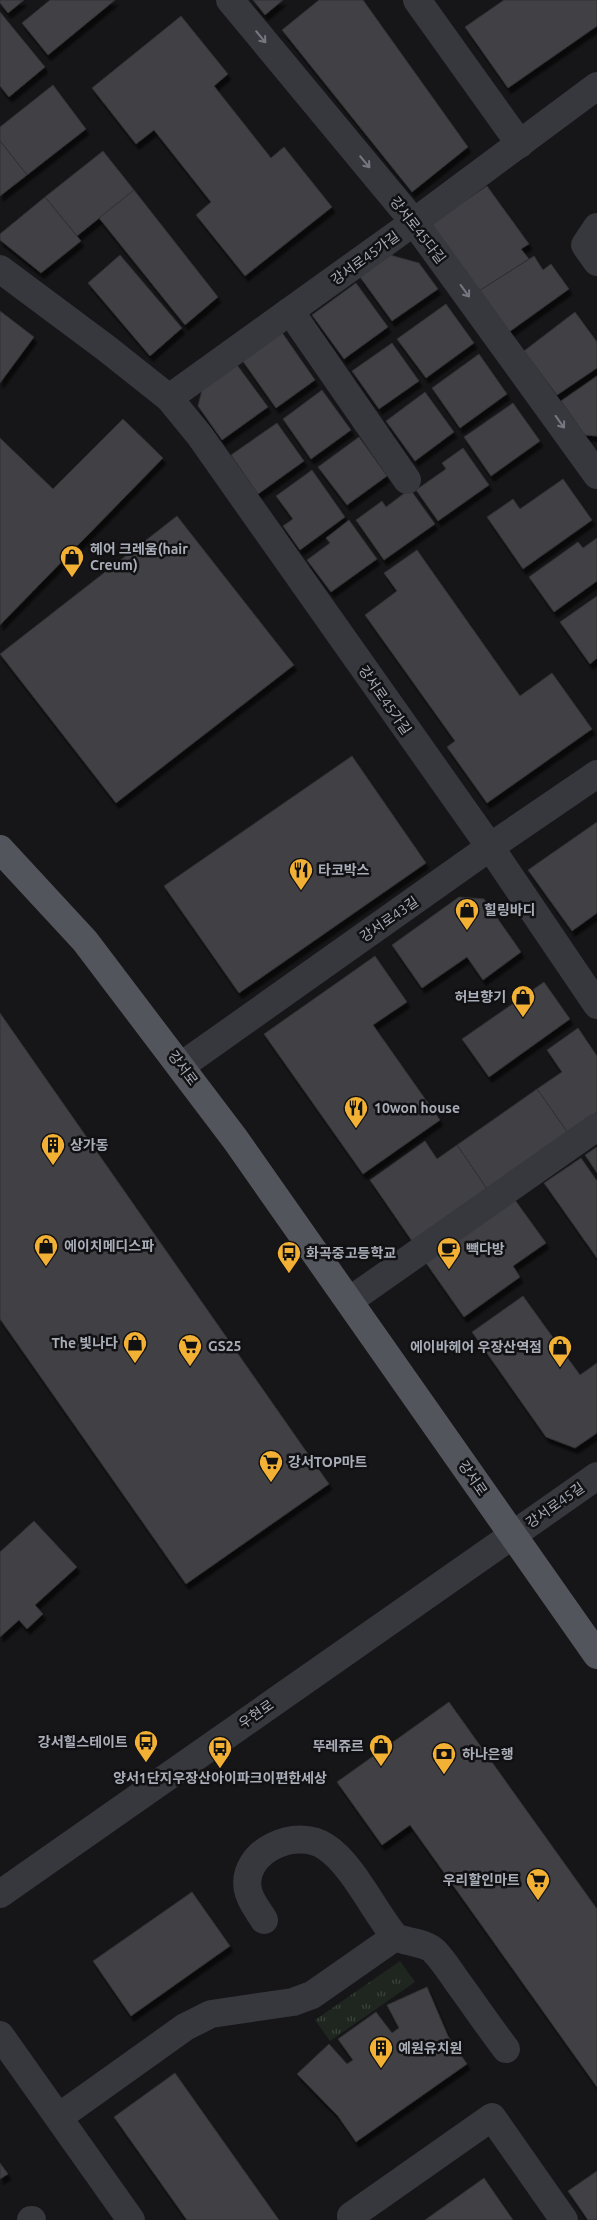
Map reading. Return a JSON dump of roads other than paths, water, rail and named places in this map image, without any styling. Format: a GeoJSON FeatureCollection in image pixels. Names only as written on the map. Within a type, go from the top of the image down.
{"type":"FeatureCollection","features":[{"type":"Feature","properties":{"kind":"main road","name":"강서로"},"geometry":{"type":"LineString","coordinates":[[0,849],[85,941],[235,1138],[597,1655]]}},
{"type":"Feature","properties":{"kind":"street","name":"강서로45다길"},"geometry":{"type":"LineString","coordinates":[[230,0],[414,222],[596,471]]}},
{"type":"Feature","properties":{"kind":"street"},"geometry":{"type":"LineString","coordinates":[[417,0],[520,144]]}},
{"type":"Feature","properties":{"kind":"street","name":"강서로45가길"},"geometry":{"type":"LineString","coordinates":[[169,398],[414,222],[597,86]]}},
{"type":"Feature","properties":{"kind":"street"},"geometry":{"type":"LineString","coordinates":[[597,227],[585,245],[597,262]]}},
{"type":"Feature","properties":{"kind":"street","name":"강서로45가길"},"geometry":{"type":"LineString","coordinates":[[0,269],[106,348],[169,398],[200,436],[490,847],[597,1005]]}},
{"type":"Feature","properties":{"kind":"street"},"geometry":{"type":"LineString","coordinates":[[290,311],[407,480]]}},
{"type":"Feature","properties":{"kind":"street","name":"강서로43길"},"geometry":{"type":"LineString","coordinates":[[181,1066],[490,847],[597,774]]}},
{"type":"Feature","properties":{"kind":"street"},"geometry":{"type":"LineString","coordinates":[[349,1301],[597,1127]]}},
{"type":"Feature","properties":{"kind":"street","name":"강서로45길"},"geometry":{"type":"LineString","coordinates":[[512,1535],[597,1476]]}},
{"type":"Feature","properties":{"kind":"street","name":"우현로"},"geometry":{"type":"LineString","coordinates":[[0,1894],[512,1535]]}},
{"type":"Feature","properties":{"kind":"street"},"geometry":{"type":"LineString","coordinates":[[264,1920],[252,1901],[247,1888],[250,1870],[260,1855],[275,1844],[294,1839],[310,1840],[325,1846],[339,1858],[395,1937],[433,1949],[506,2049]]}},
{"type":"Feature","properties":{"kind":"street"},"geometry":{"type":"LineString","coordinates":[[59,2118],[185,2027],[211,2014],[293,2002],[312,1995],[395,1937]]}},
{"type":"Feature","properties":{"kind":"street"},"geometry":{"type":"LineString","coordinates":[[0,2035],[131,2220]]}},
{"type":"Feature","properties":{"kind":"street"},"geometry":{"type":"LineString","coordinates":[[351,2216],[492,2117],[564,2220]]}},
{"type":"Feature","properties":{"kind":"place","name":"헤어 크레움(hair Creum)"},"geometry":{"type":"Point","coordinates":[72,578]}},
{"type":"Feature","properties":{"kind":"place","name":"타코박스"},"geometry":{"type":"Point","coordinates":[301,891]}},
{"type":"Feature","properties":{"kind":"place","name":"힐링바디"},"geometry":{"type":"Point","coordinates":[467,931]}},
{"type":"Feature","properties":{"kind":"place","name":"허브향기"},"geometry":{"type":"Point","coordinates":[523,1018]}},
{"type":"Feature","properties":{"kind":"place","name":"10won house"},"geometry":{"type":"Point","coordinates":[356,1129]}},
{"type":"Feature","properties":{"kind":"place","name":"상가동"},"geometry":{"type":"Point","coordinates":[53,1166]}},
{"type":"Feature","properties":{"kind":"place","name":"에이치메디스파"},"geometry":{"type":"Point","coordinates":[46,1267]}},
{"type":"Feature","properties":{"kind":"place","name":"빽다방"},"geometry":{"type":"Point","coordinates":[449,1270]}},
{"type":"Feature","properties":{"kind":"place","name":"화곡중고등학교"},"geometry":{"type":"Point","coordinates":[289,1274]}},
{"type":"Feature","properties":{"kind":"place","name":"The 빛나다"},"geometry":{"type":"Point","coordinates":[135,1364]}},
{"type":"Feature","properties":{"kind":"place","name":"GS25"},"geometry":{"type":"Point","coordinates":[190,1367]}},
{"type":"Feature","properties":{"kind":"place","name":"에이바헤어 우장산역점"},"geometry":{"type":"Point","coordinates":[560,1368]}},
{"type":"Feature","properties":{"kind":"place","name":"강서TOP마트"},"geometry":{"type":"Point","coordinates":[271,1483]}},
{"type":"Feature","properties":{"kind":"place","name":"강서힐스테이트"},"geometry":{"type":"Point","coordinates":[146,1763]}},
{"type":"Feature","properties":{"kind":"place","name":"뚜레쥬르"},"geometry":{"type":"Point","coordinates":[381,1767]}},
{"type":"Feature","properties":{"kind":"place","name":"양서1단지우장산아이파크이편한세상"},"geometry":{"type":"Point","coordinates":[220,1769]}},
{"type":"Feature","properties":{"kind":"place","name":"하나은행"},"geometry":{"type":"Point","coordinates":[444,1775]}},
{"type":"Feature","properties":{"kind":"place","name":"우리할인마트"},"geometry":{"type":"Point","coordinates":[538,1901]}},
{"type":"Feature","properties":{"kind":"place","name":"예원유치원"},"geometry":{"type":"Point","coordinates":[381,2069]}}]}
